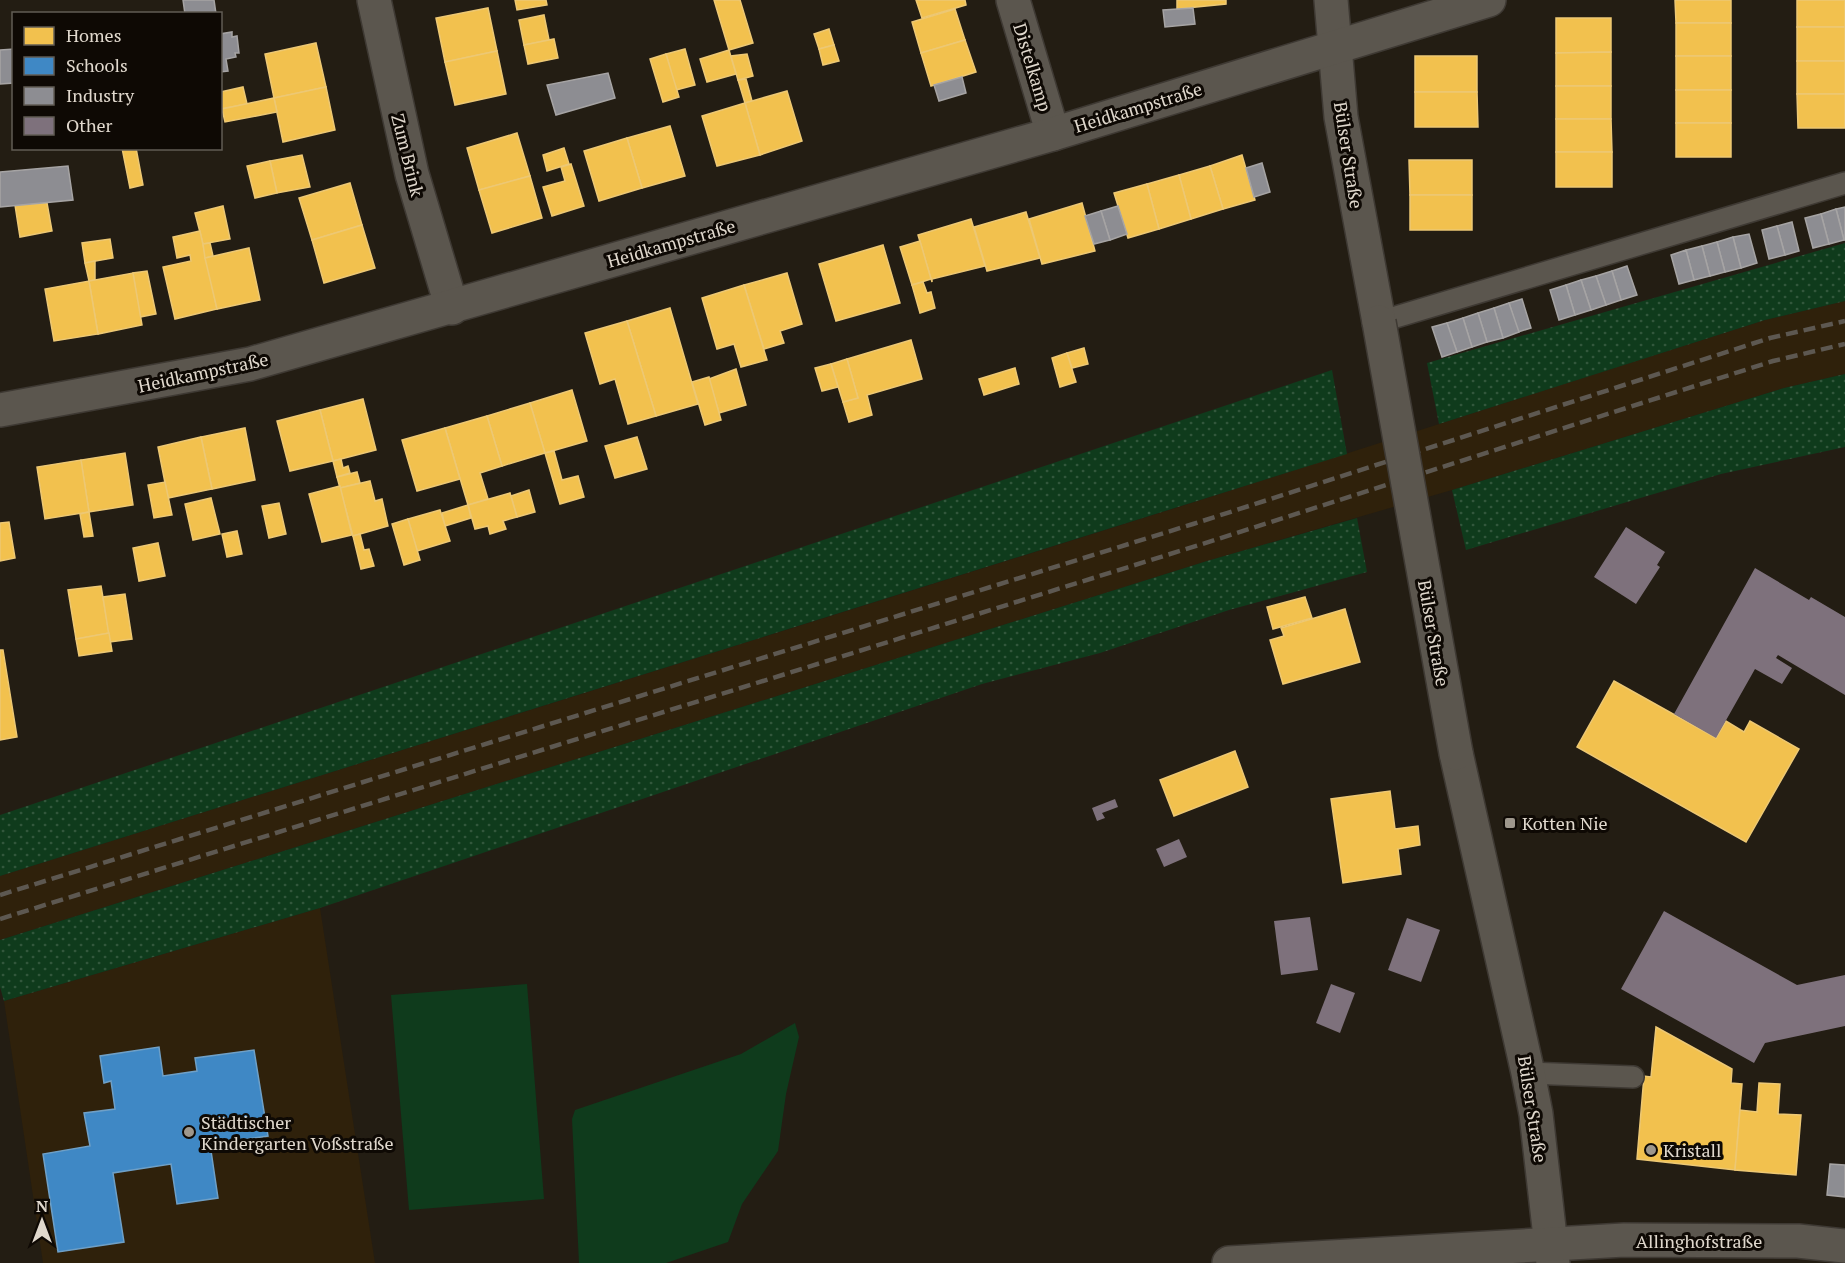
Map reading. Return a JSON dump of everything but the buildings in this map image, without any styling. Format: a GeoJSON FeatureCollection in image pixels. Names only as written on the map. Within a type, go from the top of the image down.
{"type":"FeatureCollection","features":[{"type":"Feature","properties":{"kind":"street","name":"Zum Brink"},"geometry":{"type":"LineString","coordinates":[[374,0],[412,174],[452,308]]}},
{"type":"Feature","properties":{"kind":"street","name":"Distelkamp"},"geometry":{"type":"LineString","coordinates":[[1013,0],[1053,134]]}},
{"type":"Feature","properties":{"kind":"street","name":"Bülser Straße"},"geometry":{"type":"LineString","coordinates":[[1331,0],[1341,117],[1455,753],[1528,1073],[1552,1254]]}},
{"type":"Feature","properties":{"kind":"street","name":"Heidkampstraße"},"geometry":{"type":"LineString","coordinates":[[0,410],[250,364],[1053,134],[1489,0]]}},
{"type":"Feature","properties":{"kind":"street","name":"Allinghofstraße"},"geometry":{"type":"LineString","coordinates":[[1229,1263],[1552,1254],[1636,1240],[1798,1241],[1845,1246]]}},
{"type":"Feature","properties":{"kind":"lane"},"geometry":{"type":"LineString","coordinates":[[1379,322],[1845,183]]}},
{"type":"Feature","properties":{"kind":"lane"},"geometry":{"type":"LineString","coordinates":[[1528,1073],[1633,1077]]}},
{"type":"Feature","properties":{"kind":"shaded area"},"geometry":{"type":"Polygon","coordinates":[[[1845,301],[1845,374],[1784,388],[1452,490],[1207,561],[0,940],[0,876],[1185,505],[1765,320],[1845,301]]]}},
{"type":"Feature","properties":{"kind":"shaded area","name":"Städtischer Kindergarten Voßstraße"},"geometry":{"type":"Polygon","coordinates":[[[320,908],[375,1263],[43,1263],[4,1001],[320,908]]]}},
{"type":"Feature","properties":{"kind":"green space"},"geometry":{"type":"Polygon","coordinates":[[[1845,243],[1845,301],[1765,320],[1439,424],[1427,363],[1845,243]]]}},
{"type":"Feature","properties":{"kind":"green space"},"geometry":{"type":"Polygon","coordinates":[[[1332,370],[1347,454],[0,876],[0,815],[1332,370]]]}},
{"type":"Feature","properties":{"kind":"green space"},"geometry":{"type":"Polygon","coordinates":[[[1845,374],[1845,447],[1721,474],[1466,550],[1452,490],[1784,388],[1845,374]]]}},
{"type":"Feature","properties":{"kind":"green space"},"geometry":{"type":"Polygon","coordinates":[[[1357,518],[1367,572],[1229,610],[1100,653],[982,684],[320,908],[4,1001],[0,987],[0,940],[1207,561],[1357,518]]]}},
{"type":"Feature","properties":{"kind":"green space"},"geometry":{"type":"Polygon","coordinates":[[[527,984],[544,1199],[409,1210],[391,995],[527,984]]]}},
{"type":"Feature","properties":{"kind":"green space"},"geometry":{"type":"Polygon","coordinates":[[[795,1023],[799,1037],[786,1094],[778,1151],[742,1204],[728,1242],[666,1263],[579,1263],[572,1119],[575,1110],[741,1054],[795,1023]]]}},
{"type":"Feature","properties":{"kind":"railway"},"geometry":{"type":"LineString","coordinates":[[0,895],[1193,524],[1770,338],[1845,321]]}},
{"type":"Feature","properties":{"kind":"railway"},"geometry":{"type":"LineString","coordinates":[[0,919],[1199,545],[1773,361],[1845,344]]}},
{"type":"Feature","properties":{"kind":"place","name":"Kotten Nie"},"geometry":{"type":"Point","coordinates":[1510,823]}},
{"type":"Feature","properties":{"kind":"place","name":"Städtischer Kindergarten Voßstraße"},"geometry":{"type":"Point","coordinates":[189,1132]}},
{"type":"Feature","properties":{"kind":"place","name":"Kristall"},"geometry":{"type":"Point","coordinates":[1651,1150]}}]}
